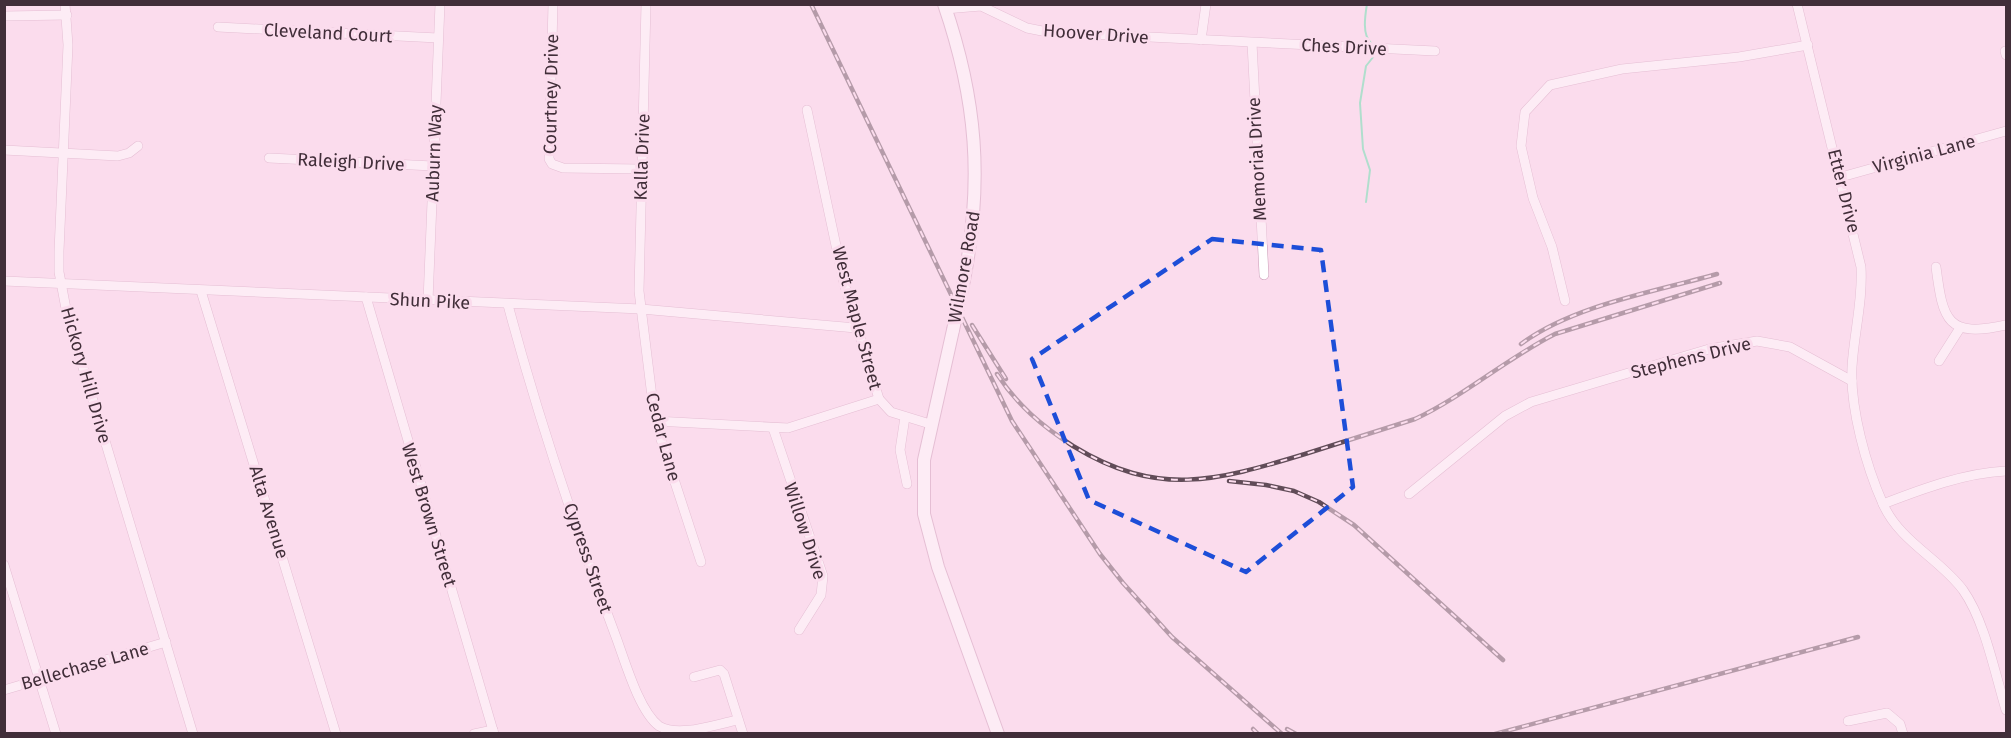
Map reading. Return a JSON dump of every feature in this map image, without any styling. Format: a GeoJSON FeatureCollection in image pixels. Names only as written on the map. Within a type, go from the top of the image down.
{"type":"FeatureCollection","features":[{"type":"Feature","properties":{"kind":"main road","name":"Wilmore Road"},"geometry":{"type":"LineString","coordinates":[[930,423],[964,280],[975,213],[975,134],[964,68],[944,7]]}},
{"type":"Feature","properties":{"kind":"main road"},"geometry":{"type":"LineString","coordinates":[[930,423],[922,478],[927,531],[998,734]]}},
{"type":"Feature","properties":{"kind":"street","name":"Hickory Hill Drive"},"geometry":{"type":"LineString","coordinates":[[65,4],[67,15],[60,283],[67,315],[194,734]]}},
{"type":"Feature","properties":{"kind":"street","name":"Auburn Way"},"geometry":{"type":"LineString","coordinates":[[428,301],[440,4]]}},
{"type":"Feature","properties":{"kind":"street","name":"Courtney Drive"},"geometry":{"type":"LineString","coordinates":[[553,4],[549,159],[552,164],[563,168],[641,169]]}},
{"type":"Feature","properties":{"kind":"street","name":"Kalla Drive"},"geometry":{"type":"LineString","coordinates":[[641,309],[639,291],[641,169],[646,4]]}},
{"type":"Feature","properties":{"kind":"street"},"geometry":{"type":"LineString","coordinates":[[1201,40],[1206,4]]}},
{"type":"Feature","properties":{"kind":"street","name":"Etter Drive"},"geometry":{"type":"LineString","coordinates":[[1797,4],[1854,232],[1862,283],[1852,381]]}},
{"type":"Feature","properties":{"kind":"street","name":"Hoover Drive"},"geometry":{"type":"LineString","coordinates":[[944,7],[981,6],[1027,28],[1047,32],[1252,43]]}},
{"type":"Feature","properties":{"kind":"street"},"geometry":{"type":"LineString","coordinates":[[4,16],[67,15]]}},
{"type":"Feature","properties":{"kind":"street","name":"Cleveland Court"},"geometry":{"type":"LineString","coordinates":[[218,27],[438,38]]}},
{"type":"Feature","properties":{"kind":"street","name":"Ches Drive"},"geometry":{"type":"LineString","coordinates":[[1252,43],[1435,51]]}},
{"type":"Feature","properties":{"kind":"street","name":"Memorial Drive"},"geometry":{"type":"LineString","coordinates":[[1252,43],[1264,275]]}},
{"type":"Feature","properties":{"kind":"street"},"geometry":{"type":"LineString","coordinates":[[1565,301],[1552,247],[1533,198],[1521,146],[1525,112],[1550,85],[1622,69],[1739,57],[1808,45]]}},
{"type":"Feature","properties":{"kind":"street","name":"West Maple Street"},"geometry":{"type":"LineString","coordinates":[[807,110],[856,328],[879,399],[886,410],[930,423]]}},
{"type":"Feature","properties":{"kind":"street","name":"Virginia Lane"},"geometry":{"type":"LineString","coordinates":[[1841,177],[2007,131]]}},
{"type":"Feature","properties":{"kind":"street"},"geometry":{"type":"LineString","coordinates":[[4,150],[117,156],[129,153],[138,146]]}},
{"type":"Feature","properties":{"kind":"street","name":"Raleigh Drive"},"geometry":{"type":"LineString","coordinates":[[269,158],[433,166]]}},
{"type":"Feature","properties":{"kind":"street"},"geometry":{"type":"LineString","coordinates":[[1936,267],[1942,306],[1949,318],[1960,328],[1972,331],[2007,325]]}},
{"type":"Feature","properties":{"kind":"street","name":"Shun Pike"},"geometry":{"type":"LineString","coordinates":[[4,281],[508,305],[641,309],[856,328]]}},
{"type":"Feature","properties":{"kind":"street","name":"Alta Avenue"},"geometry":{"type":"LineString","coordinates":[[201,291],[336,734]]}},
{"type":"Feature","properties":{"kind":"street","name":"West Brown Street"},"geometry":{"type":"LineString","coordinates":[[366,297],[493,732]]}},
{"type":"Feature","properties":{"kind":"street","name":"Cypress Street"},"geometry":{"type":"LineString","coordinates":[[508,305],[559,476],[599,592],[647,712],[664,731],[680,732],[738,720]]}},
{"type":"Feature","properties":{"kind":"street","name":"Cedar Lane"},"geometry":{"type":"LineString","coordinates":[[641,309],[655,421],[701,562]]}},
{"type":"Feature","properties":{"kind":"street"},"geometry":{"type":"LineString","coordinates":[[1939,361],[1960,328]]}},
{"type":"Feature","properties":{"kind":"street","name":"Stephens Drive"},"geometry":{"type":"LineString","coordinates":[[1409,494],[1505,416],[1531,402],[1734,343],[1757,341],[1780,344],[1809,356],[1852,381]]}},
{"type":"Feature","properties":{"kind":"street"},"geometry":{"type":"LineString","coordinates":[[1852,381],[1854,406],[1883,504],[1906,537],[1947,572],[1963,590],[1978,622],[2007,710]]}},
{"type":"Feature","properties":{"kind":"street"},"geometry":{"type":"LineString","coordinates":[[655,421],[773,428],[805,424],[879,399]]}},
{"type":"Feature","properties":{"kind":"street"},"geometry":{"type":"LineString","coordinates":[[905,417],[900,450],[907,484]]}},
{"type":"Feature","properties":{"kind":"street","name":"Willow Drive"},"geometry":{"type":"LineString","coordinates":[[773,428],[823,576],[821,595],[799,630]]}},
{"type":"Feature","properties":{"kind":"street"},"geometry":{"type":"LineString","coordinates":[[1883,504],[1920,490],[1976,474],[2007,471]]}},
{"type":"Feature","properties":{"kind":"street"},"geometry":{"type":"LineString","coordinates":[[4,565],[56,734]]}},
{"type":"Feature","properties":{"kind":"street","name":"Bellechase Lane"},"geometry":{"type":"LineString","coordinates":[[4,690],[166,642]]}},
{"type":"Feature","properties":{"kind":"street"},"geometry":{"type":"LineString","coordinates":[[694,676],[720,670],[725,677],[742,734]]}},
{"type":"Feature","properties":{"kind":"street"},"geometry":{"type":"LineString","coordinates":[[1848,721],[1887,713],[1900,724],[1903,734]]}},
{"type":"Feature","properties":{"kind":"street"},"geometry":{"type":"LineString","coordinates":[[474,734],[493,732]]}},
{"type":"Feature","properties":{"kind":"highlighted area"},"geometry":{"type":"Polygon","coordinates":[[[1212,239],[1321,250],[1353,487],[1246,572],[1089,500],[1032,359],[1212,239]]]}},
{"type":"Feature","properties":{"kind":"waterway"},"geometry":{"type":"LineString","coordinates":[[1367,4],[1365,30],[1371,43]]}},
{"type":"Feature","properties":{"kind":"waterway"},"geometry":{"type":"LineString","coordinates":[[1366,202],[1370,170],[1363,149],[1360,103],[1366,66],[1374,56]]}},
{"type":"Feature","properties":{"kind":"railway"},"geometry":{"type":"LineString","coordinates":[[811,4],[1012,421],[1100,554],[1123,583],[1172,637],[1282,734]]}},
{"type":"Feature","properties":{"kind":"railway"},"geometry":{"type":"LineString","coordinates":[[1521,344],[1565,319],[1590,309],[1717,274]]}},
{"type":"Feature","properties":{"kind":"railway"},"geometry":{"type":"LineString","coordinates":[[997,374],[1013,396],[1041,423],[1073,446],[1104,462],[1133,473],[1160,479],[1188,480],[1215,477],[1273,464],[1415,419],[1451,400],[1555,334],[1720,283]]}},
{"type":"Feature","properties":{"kind":"railway"},"geometry":{"type":"LineString","coordinates":[[972,325],[1006,379]]}},
{"type":"Feature","properties":{"kind":"railway"},"geometry":{"type":"LineString","coordinates":[[1229,481],[1294,491],[1319,502],[1354,525],[1503,660]]}},
{"type":"Feature","properties":{"kind":"railway"},"geometry":{"type":"LineString","coordinates":[[1495,734],[1858,637]]}},
{"type":"Feature","properties":{"kind":"railway"},"geometry":{"type":"LineString","coordinates":[[1253,729],[1258,734]]}},
{"type":"Feature","properties":{"kind":"railway"},"geometry":{"type":"LineString","coordinates":[[1287,729],[1296,734]]}}]}
